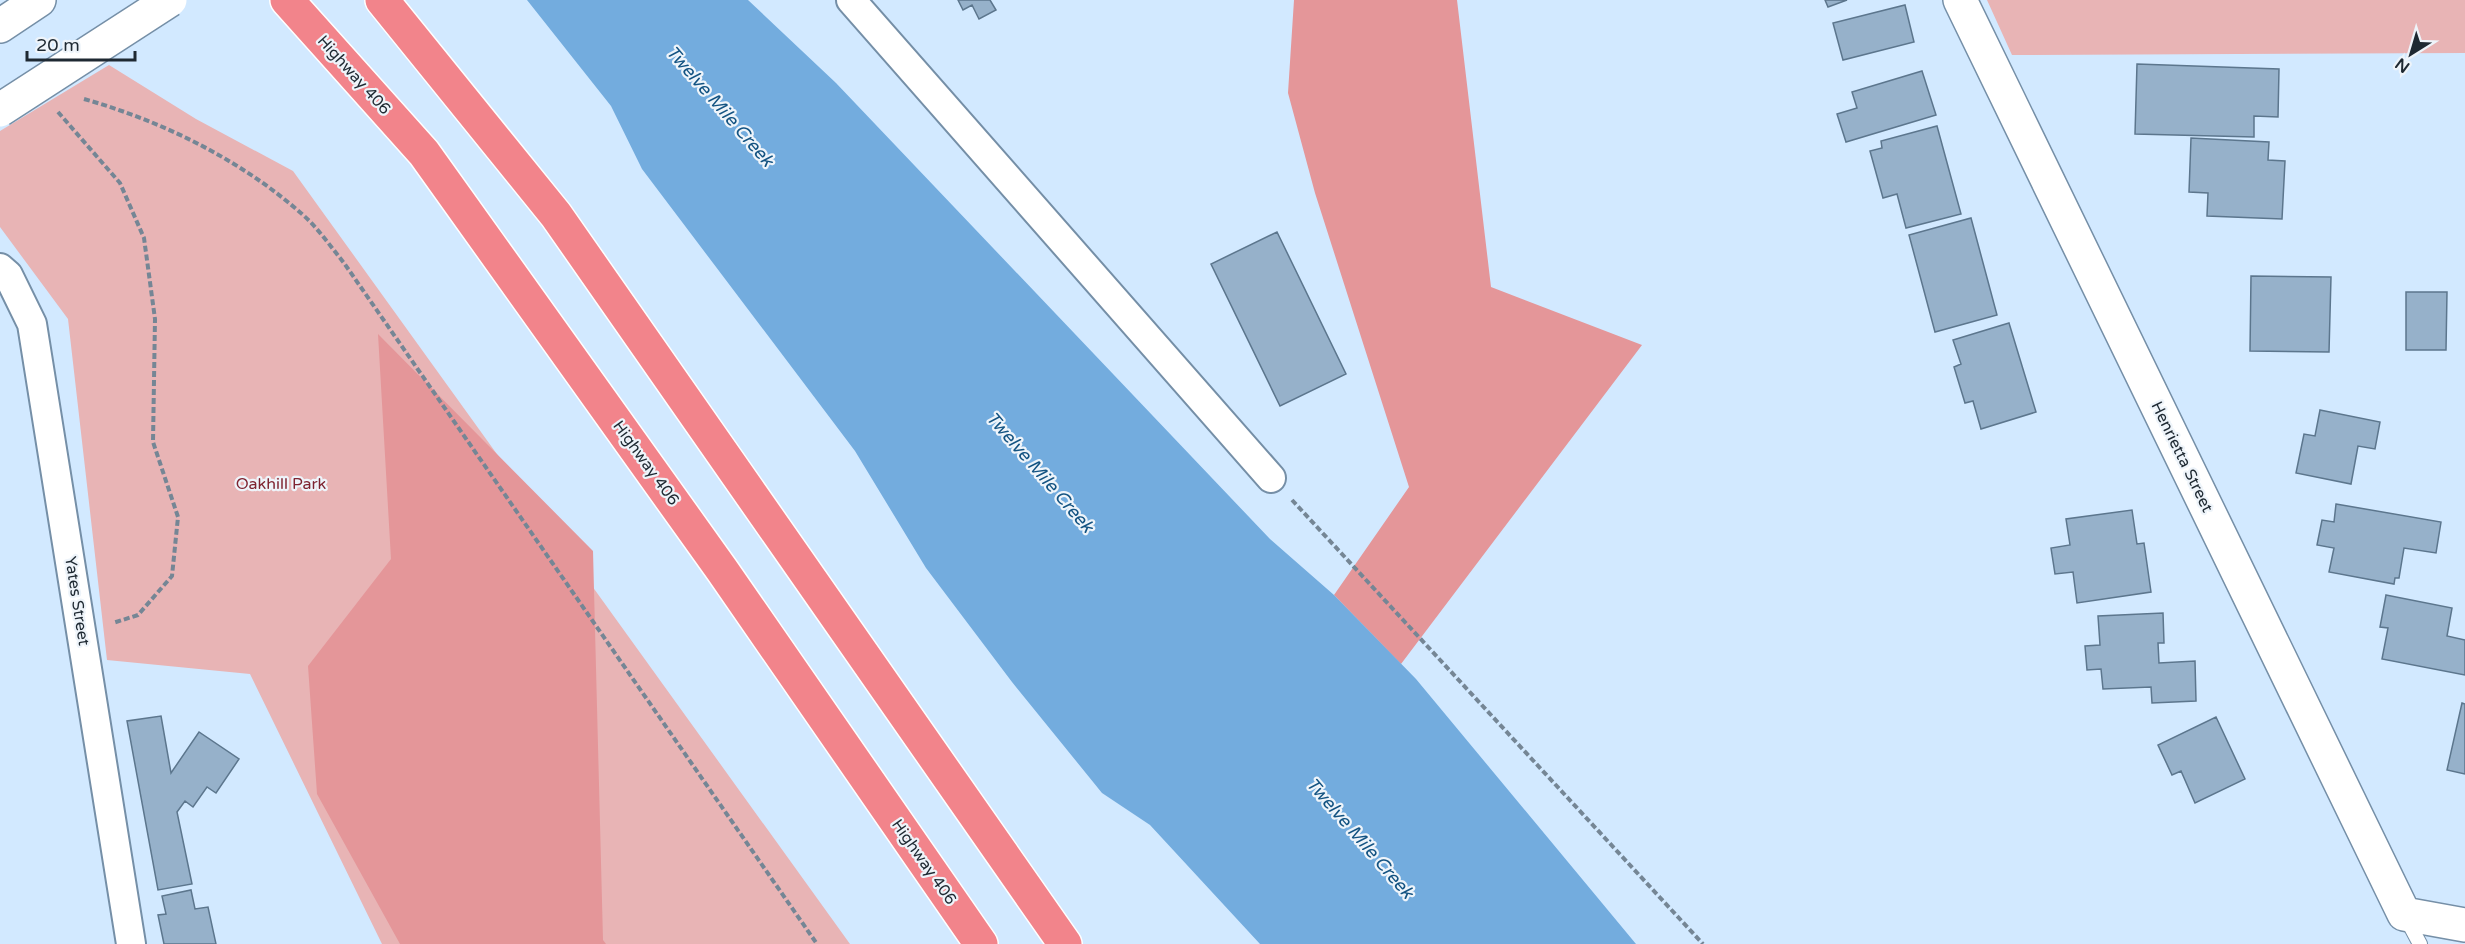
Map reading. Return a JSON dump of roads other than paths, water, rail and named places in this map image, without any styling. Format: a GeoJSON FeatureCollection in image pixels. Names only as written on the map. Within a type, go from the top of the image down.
{"type":"FeatureCollection","features":[{"type":"Feature","properties":{"kind":"highway","name":"Highway 406"},"geometry":{"type":"LineString","coordinates":[[287,0],[424,153],[722,570],[981,944]]}},
{"type":"Feature","properties":{"kind":"highway"},"geometry":{"type":"LineString","coordinates":[[382,0],[556,215],[1065,944]]}},
{"type":"Feature","properties":{"kind":"street"},"geometry":{"type":"LineString","coordinates":[[0,26],[39,0]]}},
{"type":"Feature","properties":{"kind":"street"},"geometry":{"type":"LineString","coordinates":[[0,110],[170,0]]}},
{"type":"Feature","properties":{"kind":"street"},"geometry":{"type":"LineString","coordinates":[[851,0],[1271,478]]}},
{"type":"Feature","properties":{"kind":"street","name":"Henrietta Street"},"geometry":{"type":"LineString","coordinates":[[1960,0],[2403,915]]}},
{"type":"Feature","properties":{"kind":"street","name":"Yates Street"},"geometry":{"type":"LineString","coordinates":[[0,268],[8,275],[33,324],[131,944]]}},
{"type":"Feature","properties":{"kind":"street"},"geometry":{"type":"LineString","coordinates":[[2403,915],[2465,925]]}},
{"type":"Feature","properties":{"kind":"lane"},"geometry":{"type":"LineString","coordinates":[[2403,915],[2420,944]]}},
{"type":"Feature","properties":{"kind":"water","name":"Twelve Mile Creek"},"geometry":{"type":"Polygon","coordinates":[[[527,0],[748,0],[836,83],[1270,539],[1334,595],[1416,679],[1636,944],[1260,944],[1150,825],[1102,793],[1012,682],[926,568],[855,451],[642,169],[611,106],[527,0]]]}},
{"type":"Feature","properties":{"kind":"park label","name":"Oakhill Park"},"geometry":{"type":"Point","coordinates":[281,484]}}]}
